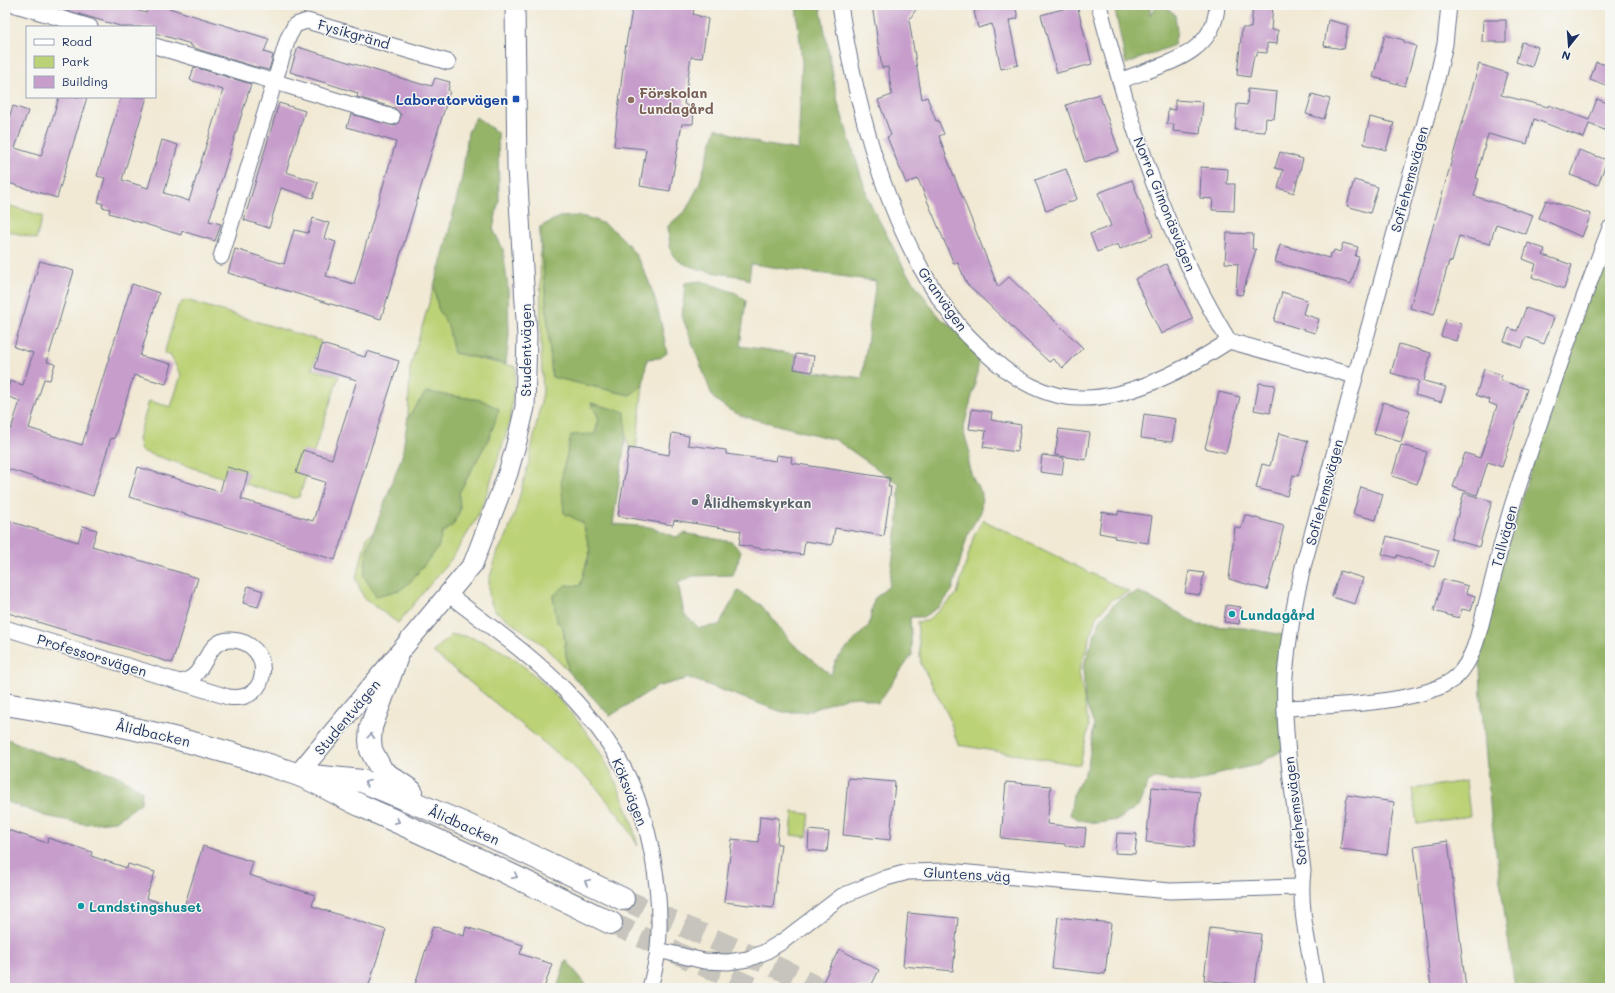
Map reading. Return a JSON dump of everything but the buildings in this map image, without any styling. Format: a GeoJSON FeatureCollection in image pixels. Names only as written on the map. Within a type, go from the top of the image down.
{"type":"FeatureCollection","features":[{"type":"Feature","properties":{"kind":"main road","name":"Studentvägen"},"geometry":{"type":"LineString","coordinates":[[396,659],[371,727],[370,740],[375,761],[382,771],[392,779],[466,824]]}},
{"type":"Feature","properties":{"kind":"main road","name":"Ålidbacken"},"geometry":{"type":"LineString","coordinates":[[5,704],[74,715],[170,735],[298,774],[350,801],[459,849],[612,923]]}},
{"type":"Feature","properties":{"kind":"main road","name":"Ålidbacken"},"geometry":{"type":"LineString","coordinates":[[298,774],[362,781],[466,824],[623,899]]}},
{"type":"Feature","properties":{"kind":"street"},"geometry":{"type":"LineString","coordinates":[[16,5],[87,26]]}},
{"type":"Feature","properties":{"kind":"street","name":"Studentvägen"},"geometry":{"type":"LineString","coordinates":[[298,774],[396,659],[473,564],[508,473],[525,407],[527,336],[518,168],[515,5]]}},
{"type":"Feature","properties":{"kind":"street","name":"Granvägen"},"geometry":{"type":"LineString","coordinates":[[840,5],[848,55],[877,163],[899,221],[917,262],[956,323],[1002,368],[1018,380],[1050,394],[1084,398],[1104,396],[1143,385],[1175,371],[1229,341]]}},
{"type":"Feature","properties":{"kind":"street","name":"Norra Gimonäsvägen"},"geometry":{"type":"LineString","coordinates":[[1100,5],[1112,57],[1136,130],[1173,232],[1205,300],[1229,341]]}},
{"type":"Feature","properties":{"kind":"street"},"geometry":{"type":"LineString","coordinates":[[1120,81],[1193,51],[1206,40],[1213,28],[1217,5]]}},
{"type":"Feature","properties":{"kind":"street","name":"Sofiehemsvägen"},"geometry":{"type":"LineString","coordinates":[[1316,988],[1301,887],[1302,871],[1285,708],[1285,677],[1289,636],[1294,604],[1445,44],[1449,5]]}},
{"type":"Feature","properties":{"kind":"street","name":"Fysikgränd"},"geometry":{"type":"LineString","coordinates":[[221,257],[288,38],[295,25],[307,21],[448,62]]}},
{"type":"Feature","properties":{"kind":"street"},"geometry":{"type":"LineString","coordinates":[[156,46],[392,117]]}},
{"type":"Feature","properties":{"kind":"street","name":"Tallvägen"},"geometry":{"type":"LineString","coordinates":[[1285,708],[1323,706],[1416,695],[1445,685],[1457,676],[1464,666],[1472,653],[1479,632],[1512,506],[1535,437],[1610,228]]}},
{"type":"Feature","properties":{"kind":"street"},"geometry":{"type":"LineString","coordinates":[[1229,341],[1355,376]]}},
{"type":"Feature","properties":{"kind":"street","name":"Köksvägen"},"geometry":{"type":"LineString","coordinates":[[448,594],[524,651],[565,690],[596,726],[611,746],[624,768],[644,824],[657,889],[658,950],[650,988]]}},
{"type":"Feature","properties":{"kind":"street","name":"Professorsvägen"},"geometry":{"type":"LineString","coordinates":[[5,628],[228,697],[240,698],[251,694],[260,684],[262,678],[262,664],[258,654],[250,646],[237,640],[223,641],[212,649],[194,677],[188,681],[180,682]]}},
{"type":"Feature","properties":{"kind":"street","name":"Gluntens väg"},"geometry":{"type":"LineString","coordinates":[[658,950],[704,961],[728,962],[748,959],[765,952],[782,941],[842,896],[886,878],[908,872],[947,871],[1170,890],[1301,887]]}},
{"type":"Feature","properties":{"kind":"green space"},"geometry":{"type":"Polygon","coordinates":[[[796,5],[820,5],[838,103],[869,201],[906,272],[939,317],[981,348],[975,385],[963,430],[970,453],[968,464],[973,479],[982,493],[981,512],[968,533],[952,591],[939,607],[923,617],[910,617],[912,655],[878,703],[860,697],[845,698],[806,712],[782,712],[689,678],[656,687],[610,716],[568,671],[563,627],[557,622],[553,596],[566,585],[580,586],[590,551],[583,523],[564,513],[561,480],[571,435],[595,434],[599,419],[591,403],[625,412],[626,435],[613,524],[650,527],[676,537],[684,533],[732,542],[741,552],[733,575],[693,576],[678,583],[684,614],[699,628],[719,625],[738,591],[761,605],[793,644],[831,675],[836,660],[869,625],[874,599],[889,586],[898,520],[899,484],[836,440],[742,416],[728,409],[713,398],[682,316],[685,283],[701,281],[736,293],[746,301],[740,346],[796,354],[794,369],[862,378],[876,281],[751,264],[749,281],[744,277],[703,270],[682,263],[671,251],[670,245],[668,226],[686,210],[699,185],[716,128],[761,144],[798,150],[802,62],[796,5]]]}},
{"type":"Feature","properties":{"kind":"green space"},"geometry":{"type":"Polygon","coordinates":[[[1114,5],[1150,5],[1150,15],[1158,5],[1161,5],[1175,14],[1177,32],[1174,45],[1126,64],[1114,5]]]}},
{"type":"Feature","properties":{"kind":"green space"},"geometry":{"type":"Polygon","coordinates":[[[476,117],[498,133],[499,200],[493,229],[503,249],[508,289],[509,335],[506,364],[454,353],[448,326],[438,308],[434,286],[462,177],[468,132],[476,117]]]}},
{"type":"Feature","properties":{"kind":"green space"},"geometry":{"type":"Polygon","coordinates":[[[5,204],[43,216],[36,239],[5,230],[5,204]]]}},
{"type":"Feature","properties":{"kind":"green space"},"geometry":{"type":"Polygon","coordinates":[[[581,216],[604,224],[621,236],[634,252],[644,271],[659,313],[667,353],[660,358],[647,359],[643,385],[630,395],[552,377],[540,227],[559,217],[581,216]]]}},
{"type":"Feature","properties":{"kind":"green space"},"geometry":{"type":"Polygon","coordinates":[[[540,227],[552,377],[630,395],[643,385],[636,449],[629,448],[626,435],[592,403],[599,419],[595,434],[583,523],[590,551],[580,586],[563,627],[568,671],[542,644],[494,610],[489,597],[489,580],[498,551],[507,535],[516,509],[528,465],[543,392],[541,352],[540,227]]]}},
{"type":"Feature","properties":{"kind":"green space"},"geometry":{"type":"Polygon","coordinates":[[[1598,259],[1610,262],[1610,988],[1515,988],[1491,816],[1481,697],[1479,632],[1598,259]]]}},
{"type":"Feature","properties":{"kind":"green space"},"geometry":{"type":"Polygon","coordinates":[[[434,286],[438,308],[448,326],[454,353],[516,367],[510,422],[485,499],[475,521],[453,557],[398,623],[364,598],[356,579],[367,537],[373,532],[367,550],[409,583],[438,548],[442,533],[453,525],[460,510],[459,493],[490,436],[499,409],[481,400],[426,392],[408,417],[410,368],[434,286]]]}},
{"type":"Feature","properties":{"kind":"green space"},"geometry":{"type":"Polygon","coordinates":[[[186,300],[321,341],[312,369],[339,376],[299,497],[294,498],[245,484],[248,473],[228,467],[224,478],[141,451],[138,439],[149,401],[171,407],[181,375],[170,355],[164,354],[178,306],[186,300]]]}},
{"type":"Feature","properties":{"kind":"green space"},"geometry":{"type":"Polygon","coordinates":[[[426,392],[481,400],[499,409],[490,436],[459,493],[460,510],[453,525],[442,533],[438,548],[409,583],[400,590],[376,596],[364,576],[367,550],[402,456],[408,417],[426,392]]]}},
{"type":"Feature","properties":{"kind":"green space"},"geometry":{"type":"Polygon","coordinates":[[[983,520],[1129,592],[1113,599],[1096,617],[1079,672],[1089,726],[1080,765],[958,745],[949,717],[921,664],[917,622],[927,621],[957,594],[974,535],[983,520]]]}},
{"type":"Feature","properties":{"kind":"green space"},"geometry":{"type":"Polygon","coordinates":[[[1139,592],[1181,614],[1198,625],[1244,628],[1289,636],[1288,747],[1257,765],[1219,773],[1210,778],[1191,783],[1155,778],[1148,782],[1139,805],[1118,820],[1097,823],[1080,820],[1070,815],[1073,795],[1088,766],[1094,725],[1085,701],[1083,668],[1101,619],[1119,599],[1139,592]]]}},
{"type":"Feature","properties":{"kind":"green space"},"geometry":{"type":"Polygon","coordinates":[[[451,635],[473,638],[495,647],[518,662],[540,680],[560,700],[594,742],[616,781],[632,824],[638,846],[625,823],[592,782],[433,652],[451,635]]]}},
{"type":"Feature","properties":{"kind":"green space"},"geometry":{"type":"Polygon","coordinates":[[[5,738],[49,756],[77,761],[119,776],[142,791],[141,803],[116,821],[85,824],[45,816],[5,801],[5,738]]]}},
{"type":"Feature","properties":{"kind":"green space"},"geometry":{"type":"Polygon","coordinates":[[[1466,781],[1470,816],[1417,824],[1412,789],[1466,781]]]}},
{"type":"Feature","properties":{"kind":"green space"},"geometry":{"type":"Polygon","coordinates":[[[793,812],[810,814],[807,837],[791,835],[793,812]]]}},
{"type":"Feature","properties":{"kind":"green space"},"geometry":{"type":"Polygon","coordinates":[[[566,960],[589,988],[557,988],[566,960]]]}},
{"type":"Feature","properties":{"kind":"tunnel"},"geometry":{"type":"LineString","coordinates":[[623,899],[787,972],[818,988]]}},
{"type":"Feature","properties":{"kind":"tunnel"},"geometry":{"type":"LineString","coordinates":[[611,923],[753,988]]}},
{"type":"Feature","properties":{"kind":"place","name":"Laboratorvägen"},"geometry":{"type":"Point","coordinates":[516,99]}},
{"type":"Feature","properties":{"kind":"place","name":"Förskolan Lundagård"},"geometry":{"type":"Point","coordinates":[631,100]}},
{"type":"Feature","properties":{"kind":"place","name":"Ålidhemskyrkan"},"geometry":{"type":"Point","coordinates":[695,502]}},
{"type":"Feature","properties":{"kind":"place","name":"Lundagård"},"geometry":{"type":"Point","coordinates":[1232,614]}},
{"type":"Feature","properties":{"kind":"place","name":"Landstingshuset"},"geometry":{"type":"Point","coordinates":[81,906]}}]}
